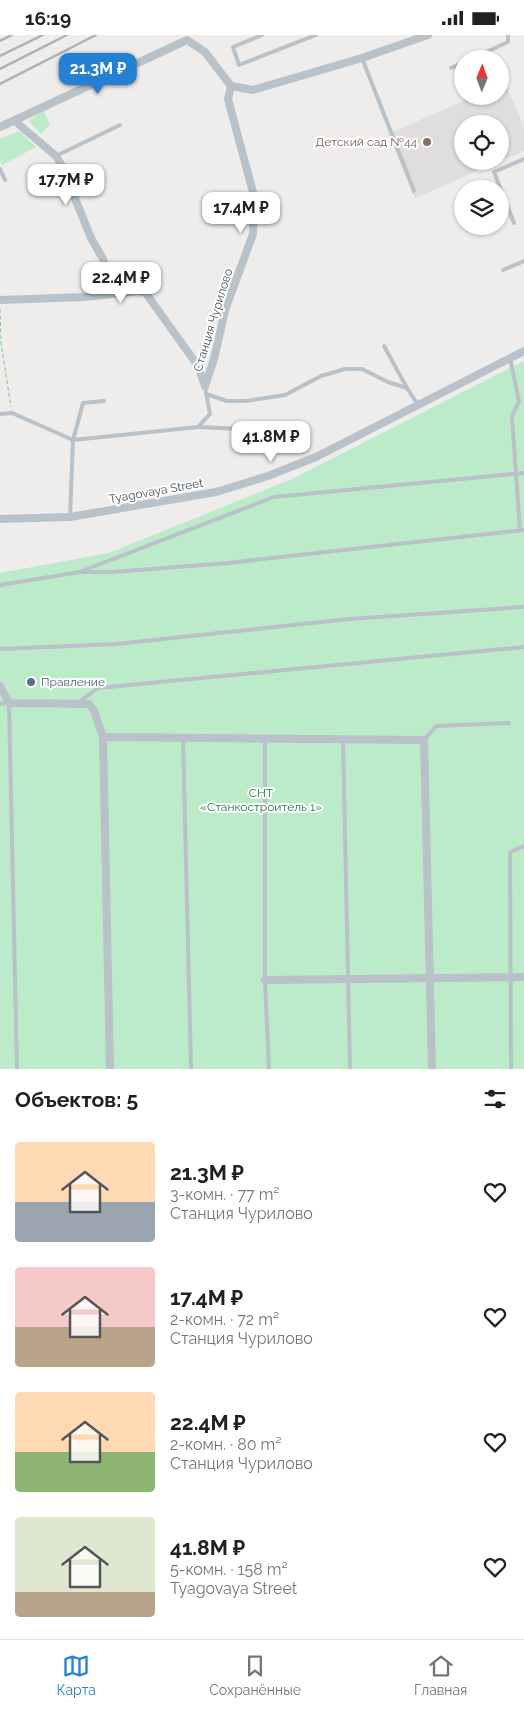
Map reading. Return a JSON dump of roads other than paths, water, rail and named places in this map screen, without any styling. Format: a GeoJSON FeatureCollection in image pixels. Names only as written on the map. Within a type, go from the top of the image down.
{"type":"FeatureCollection","features":[{"type":"Feature","properties":{"kind":"street"},"geometry":{"type":"LineString","coordinates":[[0,127],[16,122],[190,37],[205,52],[231,86],[253,90],[362,58],[428,35]]}},
{"type":"Feature","properties":{"kind":"street","name":"Станция Чурилово"},"geometry":{"type":"LineString","coordinates":[[204,386],[214,359],[225,310],[253,234],[254,196],[228,99],[231,86]]}},
{"type":"Feature","properties":{"kind":"street"},"geometry":{"type":"LineString","coordinates":[[16,122],[56,156],[62,166],[91,238],[103,259],[115,293]]}},
{"type":"Feature","properties":{"kind":"street","name":"Станция Чурилово"},"geometry":{"type":"LineString","coordinates":[[0,300],[55,299],[138,291],[145,292],[198,365],[204,386]]}},
{"type":"Feature","properties":{"kind":"street","name":"Tyagovaya Street"},"geometry":{"type":"LineString","coordinates":[[0,519],[70,517],[216,492],[268,476],[316,457],[524,351]]}},
{"type":"Feature","properties":{"kind":"street"},"geometry":{"type":"LineString","coordinates":[[0,686],[4,704],[79,702],[88,704],[94,711],[103,737],[110,1069]]}},
{"type":"Feature","properties":{"kind":"street"},"geometry":{"type":"LineString","coordinates":[[103,737],[424,740],[432,1069]]}},
{"type":"Feature","properties":{"kind":"street"},"geometry":{"type":"LineString","coordinates":[[265,980],[524,977]]}},
{"type":"Feature","properties":{"kind":"lane"},"geometry":{"type":"LineString","coordinates":[[262,35],[233,47],[239,65],[316,35]]}},
{"type":"Feature","properties":{"kind":"lane"},"geometry":{"type":"LineString","coordinates":[[491,50],[508,42],[508,35]]}},
{"type":"Feature","properties":{"kind":"lane"},"geometry":{"type":"LineString","coordinates":[[362,58],[414,191]]}},
{"type":"Feature","properties":{"kind":"lane"},"geometry":{"type":"LineString","coordinates":[[56,156],[120,125]]}},
{"type":"Feature","properties":{"kind":"lane"},"geometry":{"type":"LineString","coordinates":[[514,223],[494,172],[524,159]]}},
{"type":"Feature","properties":{"kind":"lane"},"geometry":{"type":"LineString","coordinates":[[0,169],[5,179]]}},
{"type":"Feature","properties":{"kind":"lane"},"geometry":{"type":"LineString","coordinates":[[503,270],[524,261]]}},
{"type":"Feature","properties":{"kind":"lane"},"geometry":{"type":"LineString","coordinates":[[384,346],[418,405]]}},
{"type":"Feature","properties":{"kind":"lane"},"geometry":{"type":"LineString","coordinates":[[80,571],[113,572],[228,563],[522,531],[512,416],[522,401],[510,358]]}},
{"type":"Feature","properties":{"kind":"lane"},"geometry":{"type":"LineString","coordinates":[[206,394],[227,401],[246,401],[285,395],[321,376],[345,369],[362,369],[388,382],[407,388]]}},
{"type":"Feature","properties":{"kind":"lane","name":"Станция Чурилово"},"geometry":{"type":"LineString","coordinates":[[198,427],[210,414],[204,386]]}},
{"type":"Feature","properties":{"kind":"lane"},"geometry":{"type":"LineString","coordinates":[[70,517],[73,440],[83,403],[104,401]]}},
{"type":"Feature","properties":{"kind":"lane"},"geometry":{"type":"LineString","coordinates":[[0,414],[12,413],[73,440],[198,427],[241,429]]}},
{"type":"Feature","properties":{"kind":"lane"},"geometry":{"type":"LineString","coordinates":[[0,585],[80,571],[274,497],[524,473]]}},
{"type":"Feature","properties":{"kind":"lane"},"geometry":{"type":"LineString","coordinates":[[0,649],[117,644],[350,619],[524,607]]}},
{"type":"Feature","properties":{"kind":"lane"},"geometry":{"type":"LineString","coordinates":[[79,702],[98,688],[524,647]]}},
{"type":"Feature","properties":{"kind":"lane"},"geometry":{"type":"LineString","coordinates":[[4,704],[17,1069]]}},
{"type":"Feature","properties":{"kind":"lane"},"geometry":{"type":"LineString","coordinates":[[424,740],[436,726],[509,723]]}},
{"type":"Feature","properties":{"kind":"lane"},"geometry":{"type":"LineString","coordinates":[[183,738],[191,1069]]}},
{"type":"Feature","properties":{"kind":"lane"},"geometry":{"type":"LineString","coordinates":[[266,739],[265,980],[269,1069]]}},
{"type":"Feature","properties":{"kind":"lane"},"geometry":{"type":"LineString","coordinates":[[343,739],[350,1069]]}},
{"type":"Feature","properties":{"kind":"lane"},"geometry":{"type":"LineString","coordinates":[[511,1069],[510,852],[524,846]]}},
{"type":"Feature","properties":{"kind":"railway"},"geometry":{"type":"LineString","coordinates":[[0,41],[12,35]]}},
{"type":"Feature","properties":{"kind":"railway"},"geometry":{"type":"LineString","coordinates":[[0,56],[43,35]]}},
{"type":"Feature","properties":{"kind":"railway"},"geometry":{"type":"LineString","coordinates":[[0,69],[67,35]]}},
{"type":"Feature","properties":{"kind":"railway"},"geometry":{"type":"LineString","coordinates":[[0,84],[96,35]]}},
{"type":"Feature","properties":{"kind":"place","name":"Детский сад №44"},"geometry":{"type":"Point","coordinates":[427,142]}},
{"type":"Feature","properties":{"kind":"place","name":"Правление"},"geometry":{"type":"Point","coordinates":[31,682]}},
{"type":"Feature","properties":{"kind":"park label","name":"СНТ «Станкостроитель 1»"},"geometry":{"type":"Point","coordinates":[261,800]}}]}
